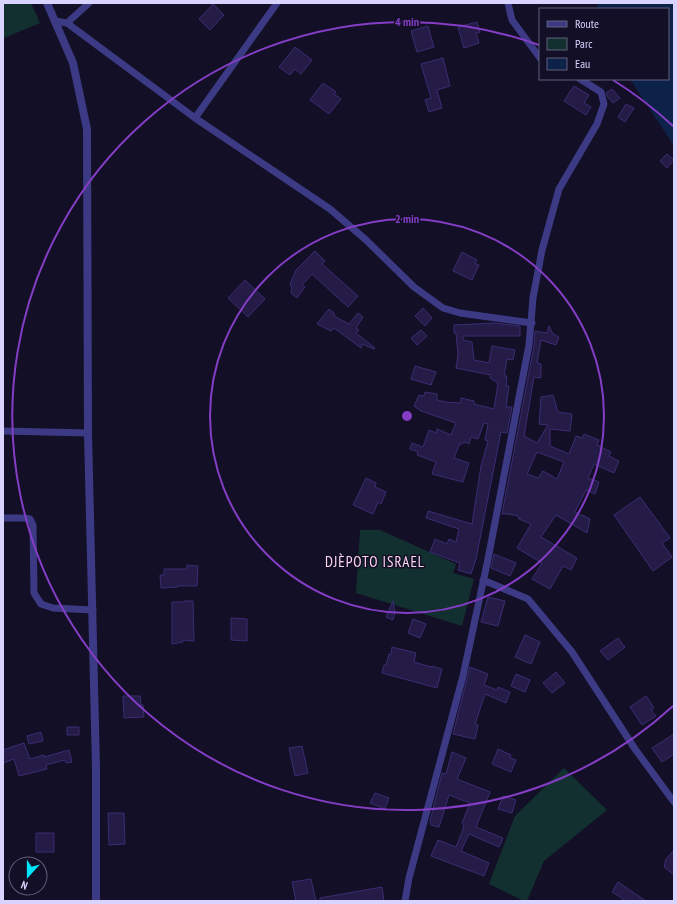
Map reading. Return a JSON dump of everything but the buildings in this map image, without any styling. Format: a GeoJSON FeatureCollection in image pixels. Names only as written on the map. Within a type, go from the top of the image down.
{"type":"FeatureCollection","features":[{"type":"Feature","properties":{"kind":"street"},"geometry":{"type":"LineString","coordinates":[[47,3],[73,63],[87,129],[88,434],[96,768],[96,901]]}},
{"type":"Feature","properties":{"kind":"street"},"geometry":{"type":"LineString","coordinates":[[67,24],[89,3]]}},
{"type":"Feature","properties":{"kind":"street"},"geometry":{"type":"LineString","coordinates":[[195,118],[277,3]]}},
{"type":"Feature","properties":{"kind":"street"},"geometry":{"type":"LineString","coordinates":[[508,3],[512,20],[539,57]]}},
{"type":"Feature","properties":{"kind":"street"},"geometry":{"type":"LineString","coordinates":[[55,20],[67,24],[195,118],[330,209],[365,239],[414,287],[442,308],[460,313],[532,323]]}},
{"type":"Feature","properties":{"kind":"street"},"geometry":{"type":"LineString","coordinates":[[405,901],[409,878],[463,676],[521,392],[532,323],[533,298],[542,250],[559,189],[597,124],[604,104],[601,92],[582,80]]}},
{"type":"Feature","properties":{"kind":"street"},"geometry":{"type":"LineString","coordinates":[[3,431],[88,434]]}},
{"type":"Feature","properties":{"kind":"street"},"geometry":{"type":"LineString","coordinates":[[3,518],[25,518],[30,520],[32,525],[34,593],[41,604],[53,608],[92,610]]}},
{"type":"Feature","properties":{"kind":"street"},"geometry":{"type":"LineString","coordinates":[[483,580],[528,599],[572,652],[635,749],[674,802]]}},
{"type":"Feature","properties":{"kind":"green space"},"geometry":{"type":"Polygon","coordinates":[[[3,3],[31,3],[40,23],[4,38],[3,3]]]}},
{"type":"Feature","properties":{"kind":"green space"},"geometry":{"type":"Polygon","coordinates":[[[360,530],[380,530],[456,564],[453,573],[474,579],[462,626],[356,593],[360,530]]]}},
{"type":"Feature","properties":{"kind":"green space"},"geometry":{"type":"Polygon","coordinates":[[[564,768],[607,810],[544,861],[527,901],[524,901],[489,884],[515,816],[564,768]]]}},
{"type":"Feature","properties":{"kind":"water"},"geometry":{"type":"Polygon","coordinates":[[[597,3],[674,3],[674,146],[631,80],[669,80],[669,8],[598,8],[597,3]]]}},
{"type":"Feature","properties":{"kind":"district","name":"DJÈPOTO ISRAEL"},"geometry":{"type":"Point","coordinates":[375,562]}}]}
